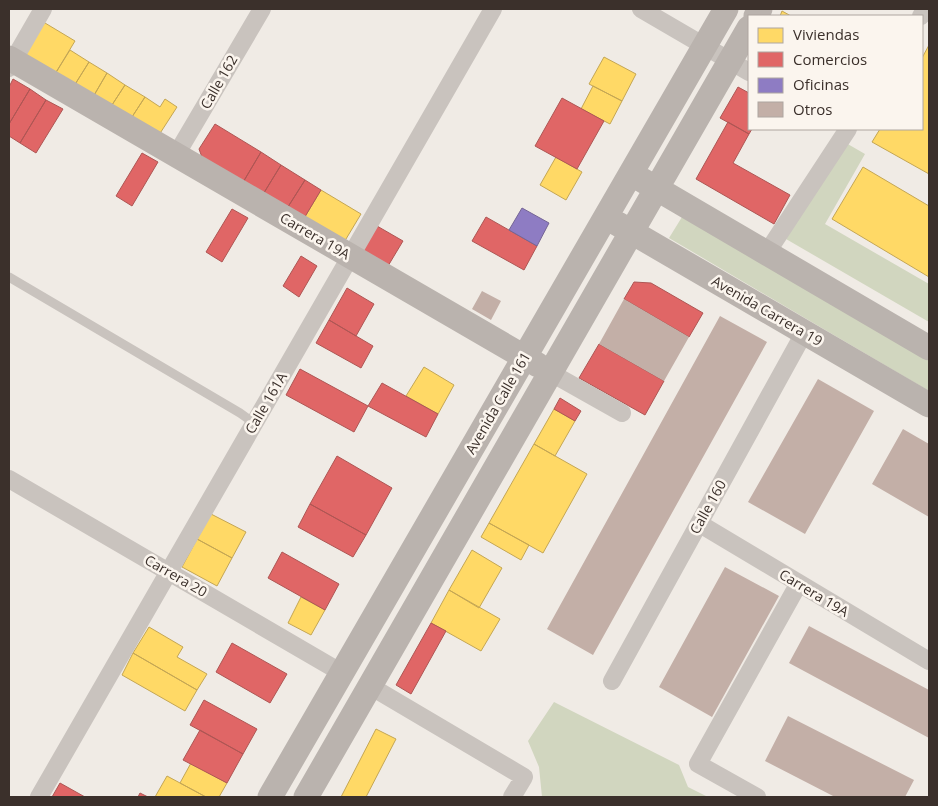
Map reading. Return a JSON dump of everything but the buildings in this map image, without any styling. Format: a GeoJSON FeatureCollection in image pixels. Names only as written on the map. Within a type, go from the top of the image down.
{"type":"FeatureCollection","features":[{"type":"Feature","properties":{"kind":"main road","name":"Avenida Calle 161"},"geometry":{"type":"LineString","coordinates":[[270,797],[726,9]]}},
{"type":"Feature","properties":{"kind":"main road"},"geometry":{"type":"LineString","coordinates":[[306,797],[656,189],[740,66],[748,32]]}},
{"type":"Feature","properties":{"kind":"main road","name":"Carrera 19A"},"geometry":{"type":"LineString","coordinates":[[10,62],[176,155],[551,373]]}},
{"type":"Feature","properties":{"kind":"main road"},"geometry":{"type":"LineString","coordinates":[[630,173],[929,348]]}},
{"type":"Feature","properties":{"kind":"main road","name":"Avenida Carrera 19"},"geometry":{"type":"LineString","coordinates":[[606,216],[929,405]]}},
{"type":"Feature","properties":{"kind":"street"},"geometry":{"type":"LineString","coordinates":[[10,62],[43,9]]}},
{"type":"Feature","properties":{"kind":"street","name":"Calle 162"},"geometry":{"type":"LineString","coordinates":[[176,155],[262,9]]}},
{"type":"Feature","properties":{"kind":"street","name":"Calle 161A"},"geometry":{"type":"LineString","coordinates":[[39,797],[493,9]]}},
{"type":"Feature","properties":{"kind":"street"},"geometry":{"type":"LineString","coordinates":[[641,9],[740,66]]}},
{"type":"Feature","properties":{"kind":"street"},"geometry":{"type":"LineString","coordinates":[[766,254],[847,130]]}},
{"type":"Feature","properties":{"kind":"street","name":"Calle 160"},"geometry":{"type":"LineString","coordinates":[[612,681],[804,333]]}},
{"type":"Feature","properties":{"kind":"street","name":"Carrera 19A"},"geometry":{"type":"LineString","coordinates":[[551,373],[622,413]]}},
{"type":"Feature","properties":{"kind":"street","name":"Carrera 20"},"geometry":{"type":"LineString","coordinates":[[9,479],[342,672]]}},
{"type":"Feature","properties":{"kind":"street","name":"Carrera 19A"},"geometry":{"type":"LineString","coordinates":[[700,524],[929,662]]}},
{"type":"Feature","properties":{"kind":"street"},"geometry":{"type":"LineString","coordinates":[[757,797],[698,764],[799,583]]}},
{"type":"Feature","properties":{"kind":"street"},"geometry":{"type":"LineString","coordinates":[[370,686],[524,777],[512,797]]}},
{"type":"Feature","properties":{"kind":"lane"},"geometry":{"type":"LineString","coordinates":[[9,277],[254,423]]}},
{"type":"Feature","properties":{"kind":"green space"},"geometry":{"type":"Polygon","coordinates":[[[846,143],[865,154],[825,224],[929,284],[929,322],[786,239],[846,143]]]}},
{"type":"Feature","properties":{"kind":"green space"},"geometry":{"type":"Polygon","coordinates":[[[682,217],[929,361],[929,391],[669,238],[682,217]]]}},
{"type":"Feature","properties":{"kind":"green space"},"geometry":{"type":"Polygon","coordinates":[[[554,702],[679,765],[688,787],[708,797],[542,797],[539,767],[528,741],[554,702]]]}}]}
